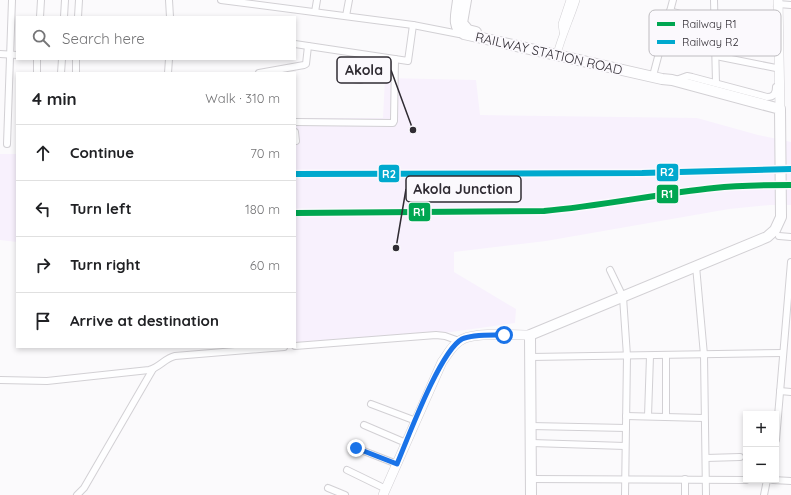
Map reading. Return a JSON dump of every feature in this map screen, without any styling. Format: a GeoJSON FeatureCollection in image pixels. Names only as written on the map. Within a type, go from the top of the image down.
{"type":"FeatureCollection","features":[{"type":"Feature","properties":{"kind":"highway","name":"RAILWAY STATION ROAD"},"geometry":{"type":"LineString","coordinates":[[458,0],[455,24],[462,30],[663,74],[673,80]]}},
{"type":"Feature","properties":{"kind":"highway","name":"RAILWAY STATION ROAD"},"geometry":{"type":"LineString","coordinates":[[462,30],[466,0]]}},
{"type":"Feature","properties":{"kind":"highway","name":"RAILWAY STATION ROAD"},"geometry":{"type":"LineString","coordinates":[[558,52],[662,79],[686,83],[780,109]]}},
{"type":"Feature","properties":{"kind":"highway"},"geometry":{"type":"LineString","coordinates":[[531,495],[532,443],[530,335],[767,237],[775,230],[782,217],[780,109]]}},
{"type":"Feature","properties":{"kind":"main road"},"geometry":{"type":"LineString","coordinates":[[779,56],[780,109]]}},
{"type":"Feature","properties":{"kind":"main road"},"geometry":{"type":"LineString","coordinates":[[385,492],[442,362],[454,345],[463,338],[486,335],[530,335]]}},
{"type":"Feature","properties":{"kind":"street"},"geometry":{"type":"LineString","coordinates":[[7,144],[12,0]]}},
{"type":"Feature","properties":{"kind":"street"},"geometry":{"type":"LineString","coordinates":[[40,16],[41,0]]}},
{"type":"Feature","properties":{"kind":"street"},"geometry":{"type":"LineString","coordinates":[[64,16],[65,0]]}},
{"type":"Feature","properties":{"kind":"street"},"geometry":{"type":"LineString","coordinates":[[78,16],[79,0]]}},
{"type":"Feature","properties":{"kind":"street"},"geometry":{"type":"LineString","coordinates":[[170,0],[170,16]]}},
{"type":"Feature","properties":{"kind":"street"},"geometry":{"type":"LineString","coordinates":[[221,0],[413,25],[459,34],[462,30]]}},
{"type":"Feature","properties":{"kind":"street"},"geometry":{"type":"LineString","coordinates":[[315,12],[317,0]]}},
{"type":"Feature","properties":{"kind":"street"},"geometry":{"type":"LineString","coordinates":[[346,16],[349,0]]}},
{"type":"Feature","properties":{"kind":"street"},"geometry":{"type":"LineString","coordinates":[[558,52],[563,31],[562,24],[570,0]]}},
{"type":"Feature","properties":{"kind":"street"},"geometry":{"type":"LineString","coordinates":[[563,31],[568,25],[576,0]]}},
{"type":"Feature","properties":{"kind":"street"},"geometry":{"type":"LineString","coordinates":[[670,10],[674,0]]}},
{"type":"Feature","properties":{"kind":"street"},"geometry":{"type":"LineString","coordinates":[[714,0],[714,10]]}},
{"type":"Feature","properties":{"kind":"street"},"geometry":{"type":"LineString","coordinates":[[778,4],[791,5]]}},
{"type":"Feature","properties":{"kind":"street"},"geometry":{"type":"LineString","coordinates":[[296,44],[408,61],[413,25]]}},
{"type":"Feature","properties":{"kind":"street"},"geometry":{"type":"LineString","coordinates":[[264,72],[306,64],[308,46]]}},
{"type":"Feature","properties":{"kind":"street"},"geometry":{"type":"LineString","coordinates":[[0,54],[16,55]]}},
{"type":"Feature","properties":{"kind":"street"},"geometry":{"type":"LineString","coordinates":[[352,79],[361,80],[363,78],[364,54]]}},
{"type":"Feature","properties":{"kind":"street"},"geometry":{"type":"LineString","coordinates":[[654,72],[658,56]]}},
{"type":"Feature","properties":{"kind":"street"},"geometry":{"type":"LineString","coordinates":[[716,83],[716,56],[776,68]]}},
{"type":"Feature","properties":{"kind":"street"},"geometry":{"type":"LineString","coordinates":[[673,80],[690,76],[770,97],[776,92],[776,56]]}},
{"type":"Feature","properties":{"kind":"street"},"geometry":{"type":"LineString","coordinates":[[296,122],[393,123],[395,59]]}},
{"type":"Feature","properties":{"kind":"street"},"geometry":{"type":"LineString","coordinates":[[36,72],[37,60]]}},
{"type":"Feature","properties":{"kind":"street"},"geometry":{"type":"LineString","coordinates":[[61,72],[62,60]]}},
{"type":"Feature","properties":{"kind":"street"},"geometry":{"type":"LineString","coordinates":[[76,60],[76,72]]}},
{"type":"Feature","properties":{"kind":"street"},"geometry":{"type":"LineString","coordinates":[[168,72],[169,60]]}},
{"type":"Feature","properties":{"kind":"street"},"geometry":{"type":"LineString","coordinates":[[779,236],[791,237]]}},
{"type":"Feature","properties":{"kind":"street"},"geometry":{"type":"LineString","coordinates":[[778,411],[791,262]]}},
{"type":"Feature","properties":{"kind":"street"},"geometry":{"type":"LineString","coordinates":[[698,265],[704,355],[706,495]]}},
{"type":"Feature","properties":{"kind":"street"},"geometry":{"type":"LineString","coordinates":[[610,270],[623,297],[627,356],[625,495]]}},
{"type":"Feature","properties":{"kind":"street"},"geometry":{"type":"LineString","coordinates":[[296,346],[436,335],[445,336],[459,341]]}},
{"type":"Feature","properties":{"kind":"street"},"geometry":{"type":"LineString","coordinates":[[0,380],[47,381],[153,369],[175,356],[272,348]]}},
{"type":"Feature","properties":{"kind":"street"},"geometry":{"type":"LineString","coordinates":[[531,356],[650,356],[783,353]]}},
{"type":"Feature","properties":{"kind":"street"},"geometry":{"type":"LineString","coordinates":[[666,355],[666,417]]}},
{"type":"Feature","properties":{"kind":"street"},"geometry":{"type":"LineString","coordinates":[[648,416],[650,356]]}},
{"type":"Feature","properties":{"kind":"street"},"geometry":{"type":"LineString","coordinates":[[78,495],[84,488],[153,369]]}},
{"type":"Feature","properties":{"kind":"street"},"geometry":{"type":"LineString","coordinates":[[780,391],[791,392]]}},
{"type":"Feature","properties":{"kind":"street"},"geometry":{"type":"LineString","coordinates":[[371,404],[416,421]]}},
{"type":"Feature","properties":{"kind":"street"},"geometry":{"type":"LineString","coordinates":[[626,416],[704,418]]}},
{"type":"Feature","properties":{"kind":"street"},"geometry":{"type":"LineString","coordinates":[[364,425],[406,443]]}},
{"type":"Feature","properties":{"kind":"street"},"geometry":{"type":"LineString","coordinates":[[531,426],[626,428]]}},
{"type":"Feature","properties":{"kind":"street"},"geometry":{"type":"LineString","coordinates":[[532,443],[626,446]]}},
{"type":"Feature","properties":{"kind":"street"},"geometry":{"type":"LineString","coordinates":[[356,448],[397,464]]}},
{"type":"Feature","properties":{"kind":"street"},"geometry":{"type":"LineString","coordinates":[[706,458],[740,457]]}},
{"type":"Feature","properties":{"kind":"street"},"geometry":{"type":"LineString","coordinates":[[347,470],[385,492]]}},
{"type":"Feature","properties":{"kind":"street"},"geometry":{"type":"LineString","coordinates":[[531,479],[625,478],[743,480]]}},
{"type":"Feature","properties":{"kind":"street"},"geometry":{"type":"LineString","coordinates":[[684,495],[685,479]]}},
{"type":"Feature","properties":{"kind":"street"},"geometry":{"type":"LineString","coordinates":[[779,480],[791,481]]}},
{"type":"Feature","properties":{"kind":"street"},"geometry":{"type":"LineString","coordinates":[[764,495],[766,483]]}},
{"type":"Feature","properties":{"kind":"street"},"geometry":{"type":"LineString","coordinates":[[328,488],[345,495]]}},
{"type":"Feature","properties":{"kind":"shaded area"},"geometry":{"type":"Polygon","coordinates":[[[385,78],[476,80],[480,115],[697,118],[758,135],[791,142],[791,205],[770,205],[729,209],[546,241],[454,252],[454,272],[516,309],[515,323],[444,333],[296,343],[296,118],[383,118],[385,78]]]}},
{"type":"Feature","properties":{"kind":"shaded area"},"geometry":{"type":"Polygon","coordinates":[[[0,154],[16,154],[16,242],[0,240],[0,154]]]}},
{"type":"Feature","properties":{"kind":"rail line","name":"R2"},"geometry":{"type":"LineString","coordinates":[[296,174],[642,173],[791,169]]}},
{"type":"Feature","properties":{"kind":"rail line","name":"R1"},"geometry":{"type":"LineString","coordinates":[[296,213],[544,211],[714,188],[791,185]]}},
{"type":"Feature","properties":{"kind":"place","name":"Akola"},"geometry":{"type":"Point","coordinates":[413,130]}},
{"type":"Feature","properties":{"kind":"place","name":"Akola Junction"},"geometry":{"type":"Point","coordinates":[396,248]}},
{"type":"Feature","properties":{"kind":"route"},"geometry":{"type":"LineString","coordinates":[[356,448],[397,464],[442,362],[454,345],[463,338],[486,335],[504,335]]}}]}
